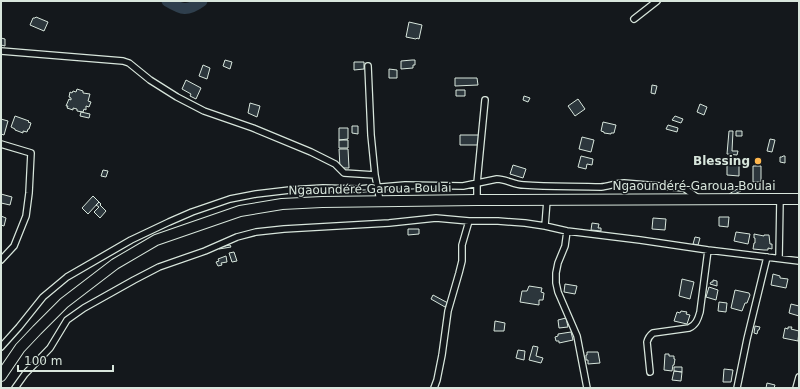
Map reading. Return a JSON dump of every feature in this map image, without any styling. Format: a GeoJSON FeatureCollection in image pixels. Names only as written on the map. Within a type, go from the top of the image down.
{"type":"FeatureCollection","features":[{"type":"Feature","properties":{"kind":"highway","name":"Ngaoundéré-Garoua-Boulai"},"geometry":{"type":"LineString","coordinates":[[1,376],[20,348],[64,302],[115,264],[156,240],[240,210],[282,204],[322,202],[799,199]]}},
{"type":"Feature","properties":{"kind":"street"},"geometry":{"type":"LineString","coordinates":[[634,19],[657,1]]}},
{"type":"Feature","properties":{"kind":"street"},"geometry":{"type":"LineString","coordinates":[[1,51],[123,61],[129,63],[150,80],[177,97],[204,111],[254,128],[311,152],[335,164],[344,173],[375,175]]}},
{"type":"Feature","properties":{"kind":"street"},"geometry":{"type":"LineString","coordinates":[[368,66],[371,135],[375,175],[380,202]]}},
{"type":"Feature","properties":{"kind":"street"},"geometry":{"type":"LineString","coordinates":[[477,200],[477,183],[485,100]]}},
{"type":"Feature","properties":{"kind":"street"},"geometry":{"type":"LineString","coordinates":[[1,144],[31,153],[26,216],[14,246],[1,260]]}},
{"type":"Feature","properties":{"kind":"street"},"geometry":{"type":"LineString","coordinates":[[1,347],[43,297],[67,277],[131,240],[192,212],[230,199],[290,190],[323,188],[358,189],[406,186],[463,186],[500,179],[522,185],[601,187],[624,183],[684,188],[700,199]]}},
{"type":"Feature","properties":{"kind":"street"},"geometry":{"type":"LineString","coordinates":[[779,258],[780,199]]}},
{"type":"Feature","properties":{"kind":"street"},"geometry":{"type":"LineString","coordinates":[[545,226],[547,200]]}},
{"type":"Feature","properties":{"kind":"street"},"geometry":{"type":"LineString","coordinates":[[15,388],[25,374],[50,348],[67,320],[84,308],[158,267],[205,251],[237,237],[256,232],[389,223],[436,218],[469,221],[498,221],[525,223],[567,231],[799,261]]}},
{"type":"Feature","properties":{"kind":"street"},"geometry":{"type":"LineString","coordinates":[[434,388],[442,355],[448,311],[462,261],[462,245],[469,221]]}},
{"type":"Feature","properties":{"kind":"street"},"geometry":{"type":"LineString","coordinates":[[567,231],[557,268],[556,284],[577,336],[587,388]]}},
{"type":"Feature","properties":{"kind":"street"},"geometry":{"type":"LineString","coordinates":[[650,372],[647,342],[650,335],[653,333],[689,328],[696,322],[700,312],[708,250]]}},
{"type":"Feature","properties":{"kind":"street"},"geometry":{"type":"LineString","coordinates":[[737,388],[767,257]]}},
{"type":"Feature","properties":{"kind":"street"},"geometry":{"type":"LineString","coordinates":[[796,388],[799,377]]}},
{"type":"Feature","properties":{"kind":"building"},"geometry":{"type":"Polygon","coordinates":[[[36,17],[48,22],[44,31],[30,25],[33,18],[36,17]]]}},
{"type":"Feature","properties":{"kind":"building"},"geometry":{"type":"Polygon","coordinates":[[[409,22],[422,25],[419,39],[406,37],[409,22]]]}},
{"type":"Feature","properties":{"kind":"building"},"geometry":{"type":"Polygon","coordinates":[[[1,38],[5,39],[5,46],[1,45],[1,38]]]}},
{"type":"Feature","properties":{"kind":"building"},"geometry":{"type":"Polygon","coordinates":[[[225,60],[232,62],[230,69],[223,66],[225,60]]]}},
{"type":"Feature","properties":{"kind":"building"},"geometry":{"type":"Polygon","coordinates":[[[415,60],[415,65],[413,65],[413,68],[401,69],[401,61],[415,60]]]}},
{"type":"Feature","properties":{"kind":"building"},"geometry":{"type":"Polygon","coordinates":[[[354,62],[364,62],[364,69],[354,70],[354,62]]]}},
{"type":"Feature","properties":{"kind":"building"},"geometry":{"type":"Polygon","coordinates":[[[203,65],[210,68],[207,79],[199,76],[203,65]]]}},
{"type":"Feature","properties":{"kind":"building"},"geometry":{"type":"Polygon","coordinates":[[[389,69],[397,70],[397,78],[389,78],[389,69]]]}},
{"type":"Feature","properties":{"kind":"building"},"geometry":{"type":"Polygon","coordinates":[[[455,78],[477,78],[478,85],[455,86],[455,78]]]}},
{"type":"Feature","properties":{"kind":"building"},"geometry":{"type":"Polygon","coordinates":[[[186,80],[201,88],[196,99],[182,89],[186,80]]]}},
{"type":"Feature","properties":{"kind":"building"},"geometry":{"type":"Polygon","coordinates":[[[652,85],[657,86],[655,94],[651,93],[652,85]]]}},
{"type":"Feature","properties":{"kind":"building"},"geometry":{"type":"Polygon","coordinates":[[[77,89],[83,91],[83,93],[90,94],[88,101],[91,102],[89,107],[86,106],[86,110],[84,109],[83,112],[77,111],[77,109],[73,108],[73,110],[67,108],[68,106],[66,106],[69,99],[71,100],[69,97],[70,92],[76,92],[77,89]]]}},
{"type":"Feature","properties":{"kind":"building"},"geometry":{"type":"Polygon","coordinates":[[[456,90],[465,90],[465,96],[456,96],[456,90]]]}},
{"type":"Feature","properties":{"kind":"building"},"geometry":{"type":"Polygon","coordinates":[[[524,96],[530,98],[528,102],[523,100],[524,96]]]}},
{"type":"Feature","properties":{"kind":"building"},"geometry":{"type":"Polygon","coordinates":[[[578,99],[585,109],[575,116],[568,106],[578,99]]]}},
{"type":"Feature","properties":{"kind":"building"},"geometry":{"type":"Polygon","coordinates":[[[250,103],[260,106],[257,117],[248,113],[250,103]]]}},
{"type":"Feature","properties":{"kind":"building"},"geometry":{"type":"Polygon","coordinates":[[[700,104],[707,107],[704,115],[697,112],[700,104]]]}},
{"type":"Feature","properties":{"kind":"building"},"geometry":{"type":"Polygon","coordinates":[[[81,112],[90,114],[89,118],[80,116],[81,112]]]}},
{"type":"Feature","properties":{"kind":"building"},"geometry":{"type":"Polygon","coordinates":[[[15,116],[31,123],[27,132],[23,131],[23,133],[11,127],[15,116]]]}},
{"type":"Feature","properties":{"kind":"building"},"geometry":{"type":"Polygon","coordinates":[[[675,116],[683,119],[681,123],[672,120],[675,116]]]}},
{"type":"Feature","properties":{"kind":"building"},"geometry":{"type":"Polygon","coordinates":[[[1,119],[8,121],[4,135],[1,134],[1,119]]]}},
{"type":"Feature","properties":{"kind":"building"},"geometry":{"type":"Polygon","coordinates":[[[603,122],[616,125],[614,133],[604,133],[601,131],[603,122]]]}},
{"type":"Feature","properties":{"kind":"building"},"geometry":{"type":"Polygon","coordinates":[[[668,125],[678,128],[677,132],[666,129],[668,125]]]}},
{"type":"Feature","properties":{"kind":"building"},"geometry":{"type":"Polygon","coordinates":[[[352,126],[358,126],[358,134],[352,133],[352,126]]]}},
{"type":"Feature","properties":{"kind":"building"},"geometry":{"type":"Polygon","coordinates":[[[339,128],[348,128],[348,139],[339,140],[339,128]]]}},
{"type":"Feature","properties":{"kind":"building"},"geometry":{"type":"Polygon","coordinates":[[[729,131],[733,131],[732,151],[738,151],[737,155],[727,154],[729,131]]]}},
{"type":"Feature","properties":{"kind":"building"},"geometry":{"type":"Polygon","coordinates":[[[736,131],[742,131],[742,136],[736,136],[736,131]]]}},
{"type":"Feature","properties":{"kind":"building"},"geometry":{"type":"Polygon","coordinates":[[[460,135],[479,135],[479,145],[460,145],[460,135]]]}},
{"type":"Feature","properties":{"kind":"building"},"geometry":{"type":"Polygon","coordinates":[[[582,137],[594,140],[591,152],[579,149],[582,137]]]}},
{"type":"Feature","properties":{"kind":"building"},"geometry":{"type":"Polygon","coordinates":[[[770,139],[775,140],[772,152],[767,151],[770,139]]]}},
{"type":"Feature","properties":{"kind":"building"},"geometry":{"type":"Polygon","coordinates":[[[339,140],[348,140],[348,148],[339,148],[339,140]]]}},
{"type":"Feature","properties":{"kind":"building"},"geometry":{"type":"Polygon","coordinates":[[[339,149],[348,149],[349,168],[340,168],[339,149]]]}},
{"type":"Feature","properties":{"kind":"building"},"geometry":{"type":"Polygon","coordinates":[[[581,156],[593,159],[592,165],[587,164],[586,169],[578,167],[581,156]]]}},
{"type":"Feature","properties":{"kind":"building"},"geometry":{"type":"Polygon","coordinates":[[[785,156],[785,163],[780,162],[780,157],[785,156]]]}},
{"type":"Feature","properties":{"kind":"building"},"geometry":{"type":"Polygon","coordinates":[[[727,159],[739,160],[739,164],[726,163],[727,159]]]}},
{"type":"Feature","properties":{"kind":"building"},"geometry":{"type":"Polygon","coordinates":[[[727,164],[739,165],[739,176],[727,175],[727,164]]]}},
{"type":"Feature","properties":{"kind":"building"},"geometry":{"type":"Polygon","coordinates":[[[513,165],[526,169],[523,178],[510,174],[513,165]]]}},
{"type":"Feature","properties":{"kind":"building"},"geometry":{"type":"Polygon","coordinates":[[[753,166],[761,166],[761,182],[753,182],[753,166]]]}},
{"type":"Feature","properties":{"kind":"building"},"geometry":{"type":"Polygon","coordinates":[[[103,170],[108,171],[106,177],[101,176],[103,170]]]}},
{"type":"Feature","properties":{"kind":"building"},"geometry":{"type":"Polygon","coordinates":[[[739,188],[741,191],[730,196],[729,194],[739,188]]]}},
{"type":"Feature","properties":{"kind":"building"},"geometry":{"type":"Polygon","coordinates":[[[1,194],[12,197],[10,205],[1,203],[1,194]]]}},
{"type":"Feature","properties":{"kind":"building"},"geometry":{"type":"Polygon","coordinates":[[[93,196],[99,202],[88,214],[82,208],[93,196]]]}},
{"type":"Feature","properties":{"kind":"building"},"geometry":{"type":"Polygon","coordinates":[[[99,202],[106,211],[100,218],[94,212],[99,207],[96,205],[99,202]]]}},
{"type":"Feature","properties":{"kind":"building"},"geometry":{"type":"Polygon","coordinates":[[[1,216],[6,218],[4,226],[1,225],[1,216]]]}},
{"type":"Feature","properties":{"kind":"building"},"geometry":{"type":"Polygon","coordinates":[[[719,217],[729,217],[728,227],[719,226],[719,217]]]}},
{"type":"Feature","properties":{"kind":"building"},"geometry":{"type":"Polygon","coordinates":[[[653,218],[666,219],[665,230],[652,229],[653,218]]]}},
{"type":"Feature","properties":{"kind":"building"},"geometry":{"type":"Polygon","coordinates":[[[592,223],[599,224],[598,228],[601,228],[601,231],[591,230],[592,223]]]}},
{"type":"Feature","properties":{"kind":"building"},"geometry":{"type":"Polygon","coordinates":[[[408,229],[419,229],[419,234],[408,235],[408,229]]]}},
{"type":"Feature","properties":{"kind":"building"},"geometry":{"type":"Polygon","coordinates":[[[736,232],[750,234],[748,244],[734,241],[736,232]]]}},
{"type":"Feature","properties":{"kind":"building"},"geometry":{"type":"Polygon","coordinates":[[[754,234],[764,236],[769,235],[772,249],[753,249],[755,243],[754,234]]]}},
{"type":"Feature","properties":{"kind":"building"},"geometry":{"type":"Polygon","coordinates":[[[695,237],[700,238],[698,245],[693,244],[695,237]]]}},
{"type":"Feature","properties":{"kind":"building"},"geometry":{"type":"Polygon","coordinates":[[[230,245],[231,247],[219,249],[219,247],[230,245]]]}},
{"type":"Feature","properties":{"kind":"building"},"geometry":{"type":"Polygon","coordinates":[[[234,252],[237,261],[232,262],[229,253],[234,252]]]}},
{"type":"Feature","properties":{"kind":"building"},"geometry":{"type":"Polygon","coordinates":[[[226,256],[227,262],[221,263],[222,265],[218,266],[216,262],[219,261],[218,259],[226,256]]]}},
{"type":"Feature","properties":{"kind":"building"},"geometry":{"type":"Polygon","coordinates":[[[773,274],[780,276],[780,278],[788,279],[786,288],[771,285],[773,274]]]}},
{"type":"Feature","properties":{"kind":"building"},"geometry":{"type":"Polygon","coordinates":[[[682,279],[694,282],[690,299],[679,296],[682,279]]]}},
{"type":"Feature","properties":{"kind":"building"},"geometry":{"type":"Polygon","coordinates":[[[713,280],[717,281],[717,286],[710,284],[713,280]]]}},
{"type":"Feature","properties":{"kind":"building"},"geometry":{"type":"Polygon","coordinates":[[[565,284],[577,286],[575,294],[564,292],[565,284]]]}},
{"type":"Feature","properties":{"kind":"building"},"geometry":{"type":"Polygon","coordinates":[[[529,286],[542,288],[541,292],[544,293],[543,300],[539,300],[539,305],[520,302],[522,291],[527,291],[529,286]]]}},
{"type":"Feature","properties":{"kind":"building"},"geometry":{"type":"Polygon","coordinates":[[[709,287],[718,290],[716,300],[706,297],[709,287]]]}},
{"type":"Feature","properties":{"kind":"building"},"geometry":{"type":"Polygon","coordinates":[[[735,290],[749,293],[750,295],[742,311],[731,308],[735,290]]]}},
{"type":"Feature","properties":{"kind":"building"},"geometry":{"type":"Polygon","coordinates":[[[433,295],[448,303],[445,307],[431,299],[433,295]]]}},
{"type":"Feature","properties":{"kind":"building"},"geometry":{"type":"Polygon","coordinates":[[[719,302],[727,303],[726,312],[718,311],[719,302]]]}},
{"type":"Feature","properties":{"kind":"building"},"geometry":{"type":"Polygon","coordinates":[[[791,304],[799,306],[799,316],[789,313],[791,304]]]}},
{"type":"Feature","properties":{"kind":"building"},"geometry":{"type":"Polygon","coordinates":[[[681,311],[687,312],[686,314],[690,315],[687,324],[674,321],[677,312],[680,313],[681,311]]]}},
{"type":"Feature","properties":{"kind":"building"},"geometry":{"type":"Polygon","coordinates":[[[566,318],[568,327],[559,328],[558,320],[566,318]]]}},
{"type":"Feature","properties":{"kind":"building"},"geometry":{"type":"Polygon","coordinates":[[[495,321],[505,323],[504,331],[494,331],[495,321]]]}},
{"type":"Feature","properties":{"kind":"building"},"geometry":{"type":"Polygon","coordinates":[[[755,326],[760,327],[757,334],[754,333],[755,326]]]}},
{"type":"Feature","properties":{"kind":"building"},"geometry":{"type":"Polygon","coordinates":[[[788,327],[792,327],[791,329],[799,331],[798,341],[783,338],[785,328],[788,329],[788,327]]]}},
{"type":"Feature","properties":{"kind":"building"},"geometry":{"type":"Polygon","coordinates":[[[571,332],[573,340],[559,343],[559,341],[556,341],[555,337],[558,336],[558,334],[571,332]]]}},
{"type":"Feature","properties":{"kind":"building"},"geometry":{"type":"Polygon","coordinates":[[[533,346],[538,347],[536,356],[543,358],[541,363],[529,360],[533,346]]]}},
{"type":"Feature","properties":{"kind":"building"},"geometry":{"type":"Polygon","coordinates":[[[518,350],[525,351],[524,360],[516,358],[518,350]]]}},
{"type":"Feature","properties":{"kind":"building"},"geometry":{"type":"Polygon","coordinates":[[[587,352],[598,352],[600,363],[588,364],[588,360],[586,360],[587,352]]]}},
{"type":"Feature","properties":{"kind":"building"},"geometry":{"type":"Polygon","coordinates":[[[665,354],[674,356],[675,359],[672,371],[664,370],[665,354]]]}},
{"type":"Feature","properties":{"kind":"building"},"geometry":{"type":"Polygon","coordinates":[[[674,367],[682,367],[682,372],[674,371],[674,367]]]}},
{"type":"Feature","properties":{"kind":"building"},"geometry":{"type":"Polygon","coordinates":[[[724,369],[733,370],[731,382],[723,382],[724,369]]]}},
{"type":"Feature","properties":{"kind":"building"},"geometry":{"type":"Polygon","coordinates":[[[674,371],[682,372],[681,381],[672,380],[674,371]]]}},
{"type":"Feature","properties":{"kind":"building"},"geometry":{"type":"Polygon","coordinates":[[[767,383],[775,385],[774,388],[766,388],[767,383]]]}},
{"type":"Feature","properties":{"kind":"waterway"},"geometry":{"type":"LineString","coordinates":[[167,1],[181,8],[192,7],[202,1]]}},
{"type":"Feature","properties":{"kind":"place","name":"Blessing"},"geometry":{"type":"Point","coordinates":[758,161]}}]}
